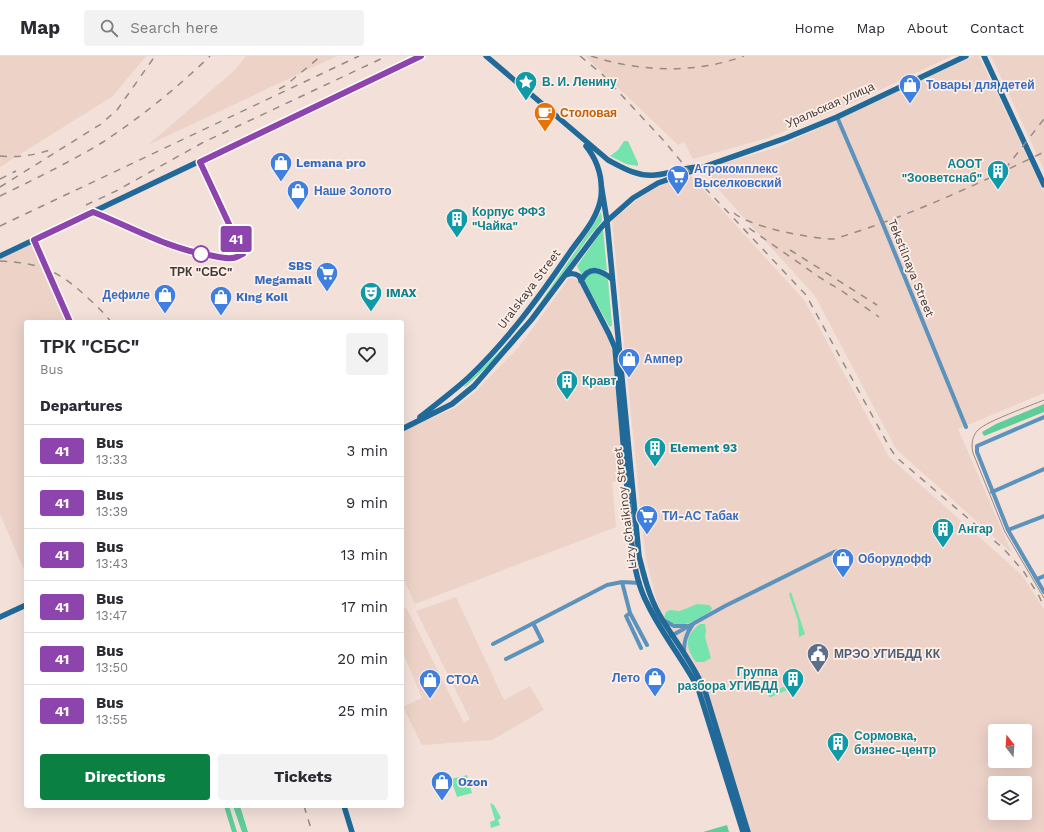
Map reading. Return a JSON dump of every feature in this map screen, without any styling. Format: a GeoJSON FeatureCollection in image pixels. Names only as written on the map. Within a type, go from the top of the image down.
{"type":"FeatureCollection","features":[{"type":"Feature","properties":{"kind":"main road"},"geometry":{"type":"LineString","coordinates":[[0,256],[421,56]]}},
{"type":"Feature","properties":{"kind":"main road"},"geometry":{"type":"LineString","coordinates":[[486,56],[580,138],[608,160],[649,178],[649,188]]}},
{"type":"Feature","properties":{"kind":"main road"},"geometry":{"type":"LineString","coordinates":[[644,175],[656,175],[702,166],[786,138],[837,117],[965,56]]}},
{"type":"Feature","properties":{"kind":"main road"},"geometry":{"type":"LineString","coordinates":[[984,56],[1044,185]]}},
{"type":"Feature","properties":{"kind":"main road","name":"Uralskaya Street"},"geometry":{"type":"LineString","coordinates":[[410,425],[469,377],[520,320],[590,223],[597,211],[601,197],[602,184],[597,162],[580,138]]}},
{"type":"Feature","properties":{"kind":"main road","name":"Uralskaya Street"},"geometry":{"type":"LineString","coordinates":[[404,428],[452,404],[470,389],[537,313],[607,221],[634,198],[649,188],[672,178],[738,155]]}},
{"type":"Feature","properties":{"kind":"main road"},"geometry":{"type":"LineString","coordinates":[[602,184],[607,221],[617,352]]}},
{"type":"Feature","properties":{"kind":"main road"},"geometry":{"type":"LineString","coordinates":[[581,281],[587,273],[593,271],[599,271],[612,279]]}},
{"type":"Feature","properties":{"kind":"main road"},"geometry":{"type":"LineString","coordinates":[[566,275],[571,273],[575,274],[581,281],[617,352]]}},
{"type":"Feature","properties":{"kind":"main road"},"geometry":{"type":"LineString","coordinates":[[520,320],[526,320],[537,313]]}},
{"type":"Feature","properties":{"kind":"main road","name":"Lizy Chaikinoy Street"},"geometry":{"type":"LineString","coordinates":[[617,352],[633,557],[646,602],[670,637],[698,688],[743,832]]}},
{"type":"Feature","properties":{"kind":"main road","name":"Lizy Chaikinoy Street"},"geometry":{"type":"LineString","coordinates":[[617,352],[639,556],[650,595],[670,637],[696,672],[705,691],[748,832]]}},
{"type":"Feature","properties":{"kind":"main road"},"geometry":{"type":"LineString","coordinates":[[453,391],[459,392],[470,389]]}},
{"type":"Feature","properties":{"kind":"main road"},"geometry":{"type":"LineString","coordinates":[[0,617],[24,606]]}},
{"type":"Feature","properties":{"kind":"main road"},"geometry":{"type":"LineString","coordinates":[[345,808],[352,832]]}},
{"type":"Feature","properties":{"kind":"street","name":"Tekstilnaya Street"},"geometry":{"type":"LineString","coordinates":[[837,117],[966,427]]}},
{"type":"Feature","properties":{"kind":"street"},"geometry":{"type":"LineString","coordinates":[[34,240],[69,320]]}},
{"type":"Feature","properties":{"kind":"street"},"geometry":{"type":"LineString","coordinates":[[1044,417],[977,446],[977,452],[1008,530],[1044,592]]}},
{"type":"Feature","properties":{"kind":"street"},"geometry":{"type":"LineString","coordinates":[[992,492],[1044,470]]}},
{"type":"Feature","properties":{"kind":"street"},"geometry":{"type":"LineString","coordinates":[[1008,530],[1044,516]]}},
{"type":"Feature","properties":{"kind":"street"},"geometry":{"type":"LineString","coordinates":[[670,637],[834,552],[840,551]]}},
{"type":"Feature","properties":{"kind":"street"},"geometry":{"type":"LineString","coordinates":[[1037,579],[1044,576]]}},
{"type":"Feature","properties":{"kind":"street"},"geometry":{"type":"LineString","coordinates":[[493,644],[607,584],[622,582],[640,583]]}},
{"type":"Feature","properties":{"kind":"street"},"geometry":{"type":"LineString","coordinates":[[622,582],[630,613],[647,645]]}},
{"type":"Feature","properties":{"kind":"street"},"geometry":{"type":"LineString","coordinates":[[630,613],[626,616],[641,648]]}},
{"type":"Feature","properties":{"kind":"street"},"geometry":{"type":"LineString","coordinates":[[660,615],[668,624],[674,626],[686,626],[695,623]]}},
{"type":"Feature","properties":{"kind":"street"},"geometry":{"type":"LineString","coordinates":[[506,659],[542,642],[532,623]]}},
{"type":"Feature","properties":{"kind":"street"},"geometry":{"type":"LineString","coordinates":[[684,654],[685,638],[688,631],[695,623]]}},
{"type":"Feature","properties":{"kind":"shaded area"},"geometry":{"type":"Polygon","coordinates":[[[0,56],[146,56],[113,96],[0,167],[0,56]]]}},
{"type":"Feature","properties":{"kind":"shaded area"},"geometry":{"type":"Polygon","coordinates":[[[246,56],[337,56],[148,145],[235,70],[246,56]]]}},
{"type":"Feature","properties":{"kind":"shaded area"},"geometry":{"type":"Polygon","coordinates":[[[585,56],[952,56],[850,104],[768,138],[693,159],[684,142],[678,145],[585,56]]]}},
{"type":"Feature","properties":{"kind":"shaded area"},"geometry":{"type":"Polygon","coordinates":[[[974,56],[979,56],[1044,192],[1044,393],[958,429],[1012,553],[896,449],[815,296],[701,170],[778,147],[974,56]]]}},
{"type":"Feature","properties":{"kind":"shaded area"},"geometry":{"type":"Polygon","coordinates":[[[991,56],[1044,56],[1044,170],[991,56]]]}},
{"type":"Feature","properties":{"kind":"shaded area"},"geometry":{"type":"Polygon","coordinates":[[[691,176],[805,301],[889,457],[1022,575],[1044,609],[1044,832],[751,832],[704,682],[658,606],[646,559],[612,220],[634,202],[658,186],[691,176]]]}},
{"type":"Feature","properties":{"kind":"shaded area"},"geometry":{"type":"Polygon","coordinates":[[[33,243],[67,320],[24,320],[24,569],[0,514],[0,259],[33,243]]]}},
{"type":"Feature","properties":{"kind":"shaded area"},"geometry":{"type":"Polygon","coordinates":[[[569,278],[576,279],[581,285],[607,335],[613,354],[622,451],[623,481],[612,482],[616,527],[415,604],[404,579],[404,430],[455,408],[474,393],[519,347],[569,278]]]}},
{"type":"Feature","properties":{"kind":"shaded area"},"geometry":{"type":"Polygon","coordinates":[[[456,597],[504,700],[530,686],[544,710],[492,740],[422,745],[404,709],[404,707],[422,698],[404,655],[404,608],[406,607],[464,723],[470,719],[416,611],[456,597]]]}},
{"type":"Feature","properties":{"kind":"green space"},"geometry":{"type":"Polygon","coordinates":[[[624,141],[628,141],[638,166],[626,164],[610,156],[618,150],[624,141]]]}},
{"type":"Feature","properties":{"kind":"green space"},"geometry":{"type":"Polygon","coordinates":[[[601,212],[602,221],[588,238],[533,316],[532,315],[601,212]]]}},
{"type":"Feature","properties":{"kind":"green space"},"geometry":{"type":"Polygon","coordinates":[[[603,229],[607,271],[593,268],[587,270],[582,275],[577,266],[603,229]]]}},
{"type":"Feature","properties":{"kind":"green space"},"geometry":{"type":"Polygon","coordinates":[[[593,273],[602,274],[608,280],[611,327],[609,326],[584,280],[587,275],[593,273]]]}},
{"type":"Feature","properties":{"kind":"green space"},"geometry":{"type":"Polygon","coordinates":[[[525,324],[496,357],[465,387],[464,386],[525,324]]]}},
{"type":"Feature","properties":{"kind":"green space"},"geometry":{"type":"Polygon","coordinates":[[[1044,404],[1044,412],[984,436],[982,432],[996,424],[1044,404]]]}},
{"type":"Feature","properties":{"kind":"green space"},"geometry":{"type":"Polygon","coordinates":[[[791,592],[805,634],[799,637],[798,621],[789,594],[791,592]]]}},
{"type":"Feature","properties":{"kind":"green space"},"geometry":{"type":"Polygon","coordinates":[[[697,604],[709,605],[712,608],[711,611],[694,621],[683,624],[677,624],[664,618],[666,612],[670,610],[680,611],[697,604]]]}},
{"type":"Feature","properties":{"kind":"green space"},"geometry":{"type":"Polygon","coordinates":[[[700,624],[705,624],[705,637],[711,658],[704,662],[696,662],[688,647],[688,642],[691,633],[700,624]]]}},
{"type":"Feature","properties":{"kind":"green space"},"geometry":{"type":"Polygon","coordinates":[[[795,682],[796,685],[794,687],[769,697],[769,693],[795,682]]]}},
{"type":"Feature","properties":{"kind":"green space"},"geometry":{"type":"Polygon","coordinates":[[[467,775],[472,793],[457,797],[451,779],[467,775]]]}},
{"type":"Feature","properties":{"kind":"green space"},"geometry":{"type":"Polygon","coordinates":[[[490,803],[494,805],[501,818],[498,820],[500,825],[491,828],[490,822],[495,820],[490,803]]]}},
{"type":"Feature","properties":{"kind":"green space"},"geometry":{"type":"Polygon","coordinates":[[[225,808],[230,808],[237,832],[232,832],[225,808]]]}},
{"type":"Feature","properties":{"kind":"green space"},"geometry":{"type":"Polygon","coordinates":[[[234,808],[241,808],[248,832],[242,832],[234,808]]]}},
{"type":"Feature","properties":{"kind":"green space"},"geometry":{"type":"Polygon","coordinates":[[[727,825],[729,832],[703,832],[727,825]]]}},
{"type":"Feature","properties":{"kind":"tram line"},"geometry":{"type":"LineString","coordinates":[[1044,400],[983,426],[974,435],[972,441],[973,453],[1005,532],[1044,598]]}},
{"type":"Feature","properties":{"kind":"railway"},"geometry":{"type":"LineString","coordinates":[[0,187],[101,124],[117,110],[155,56]]}},
{"type":"Feature","properties":{"kind":"railway"},"geometry":{"type":"LineString","coordinates":[[0,196],[39,177],[103,142],[158,102],[210,56]]}},
{"type":"Feature","properties":{"kind":"railway"},"geometry":{"type":"LineString","coordinates":[[279,89],[321,56]]}},
{"type":"Feature","properties":{"kind":"railway"},"geometry":{"type":"LineString","coordinates":[[0,226],[359,56]]}},
{"type":"Feature","properties":{"kind":"railway"},"geometry":{"type":"LineString","coordinates":[[86,205],[116,191],[202,143],[387,56]]}},
{"type":"Feature","properties":{"kind":"railway"},"geometry":{"type":"LineString","coordinates":[[580,56],[602,74],[664,141],[690,172],[806,295],[896,457],[1004,549],[1024,572],[1044,607]]}},
{"type":"Feature","properties":{"kind":"railway"},"geometry":{"type":"LineString","coordinates":[[591,56],[629,65],[668,69],[706,66],[744,56]]}},
{"type":"Feature","properties":{"kind":"railway"},"geometry":{"type":"LineString","coordinates":[[1005,169],[1044,119]]}},
{"type":"Feature","properties":{"kind":"railway"},"geometry":{"type":"LineString","coordinates":[[0,156],[14,157],[28,155],[55,148]]}},
{"type":"Feature","properties":{"kind":"railway"},"geometry":{"type":"LineString","coordinates":[[734,213],[753,223],[782,231],[811,237],[834,239],[915,211],[1044,152]]}},
{"type":"Feature","properties":{"kind":"railway"},"geometry":{"type":"LineString","coordinates":[[0,179],[16,171]]}},
{"type":"Feature","properties":{"kind":"railway"},"geometry":{"type":"LineString","coordinates":[[749,228],[879,317]]}},
{"type":"Feature","properties":{"kind":"railway"},"geometry":{"type":"LineString","coordinates":[[790,250],[877,305]]}},
{"type":"Feature","properties":{"kind":"railway"},"geometry":{"type":"LineString","coordinates":[[0,261],[27,264],[49,270],[59,275],[79,290],[99,308],[109,320]]}},
{"type":"Feature","properties":{"kind":"railway"},"geometry":{"type":"LineString","coordinates":[[305,808],[312,832]]}},
{"type":"Feature","properties":{"kind":"bus line","name":"41"},"geometry":{"type":"LineString","coordinates":[[69,320],[34,240],[93,212],[115,220],[162,243],[223,258],[234,258],[243,254],[200,162],[421,56]]}},
{"type":"Feature","properties":{"kind":"place","name":"В. И. Ленину"},"geometry":{"type":"Point","coordinates":[526,102]}},
{"type":"Feature","properties":{"kind":"place","name":"Товары для детей"},"geometry":{"type":"Point","coordinates":[910,104]}},
{"type":"Feature","properties":{"kind":"place","name":"Столовая"},"geometry":{"type":"Point","coordinates":[545,132]}},
{"type":"Feature","properties":{"kind":"place","name":"Lemana pro"},"geometry":{"type":"Point","coordinates":[281,182]}},
{"type":"Feature","properties":{"kind":"place","name":"АООТ \"Зооветснаб\""},"geometry":{"type":"Point","coordinates":[998,190]}},
{"type":"Feature","properties":{"kind":"place","name":"Агрокомплекс Выселковский"},"geometry":{"type":"Point","coordinates":[678,196]}},
{"type":"Feature","properties":{"kind":"place","name":"Наше Золото"},"geometry":{"type":"Point","coordinates":[298,210]}},
{"type":"Feature","properties":{"kind":"place","name":"Корпус ФФЗ \"Чайка\""},"geometry":{"type":"Point","coordinates":[457,238]}},
{"type":"Feature","properties":{"kind":"place","name":"ТРК \"СБС\""},"geometry":{"type":"Point","coordinates":[201,254]}},
{"type":"Feature","properties":{"kind":"place","name":"SBS Megamall"},"geometry":{"type":"Point","coordinates":[327,292]}},
{"type":"Feature","properties":{"kind":"place","name":"IMAX"},"geometry":{"type":"Point","coordinates":[371,312]}},
{"type":"Feature","properties":{"kind":"place","name":"Дефиле"},"geometry":{"type":"Point","coordinates":[165,314]}},
{"type":"Feature","properties":{"kind":"place","name":"King Koil"},"geometry":{"type":"Point","coordinates":[221,316]}},
{"type":"Feature","properties":{"kind":"place","name":"Ампер"},"geometry":{"type":"Point","coordinates":[629,378]}},
{"type":"Feature","properties":{"kind":"place","name":"Кравт"},"geometry":{"type":"Point","coordinates":[567,400]}},
{"type":"Feature","properties":{"kind":"place","name":"Element 93"},"geometry":{"type":"Point","coordinates":[655,468]}},
{"type":"Feature","properties":{"kind":"place","name":"ТИ-АС Табак"},"geometry":{"type":"Point","coordinates":[647,536]}},
{"type":"Feature","properties":{"kind":"place","name":"Ангар"},"geometry":{"type":"Point","coordinates":[943,548]}},
{"type":"Feature","properties":{"kind":"place","name":"Оборудофф"},"geometry":{"type":"Point","coordinates":[843,578]}},
{"type":"Feature","properties":{"kind":"place","name":"МРЭО УГИБДД КК"},"geometry":{"type":"Point","coordinates":[818,674]}},
{"type":"Feature","properties":{"kind":"place","name":"Лето"},"geometry":{"type":"Point","coordinates":[655,698]}},
{"type":"Feature","properties":{"kind":"place","name":"Группа разбора УГИБДД"},"geometry":{"type":"Point","coordinates":[793,698]}},
{"type":"Feature","properties":{"kind":"place","name":"СТОА"},"geometry":{"type":"Point","coordinates":[430,700]}},
{"type":"Feature","properties":{"kind":"place","name":"Сормовка, бизнес-центр"},"geometry":{"type":"Point","coordinates":[838,762]}},
{"type":"Feature","properties":{"kind":"place","name":"Ozon"},"geometry":{"type":"Point","coordinates":[442,802]}}]}
